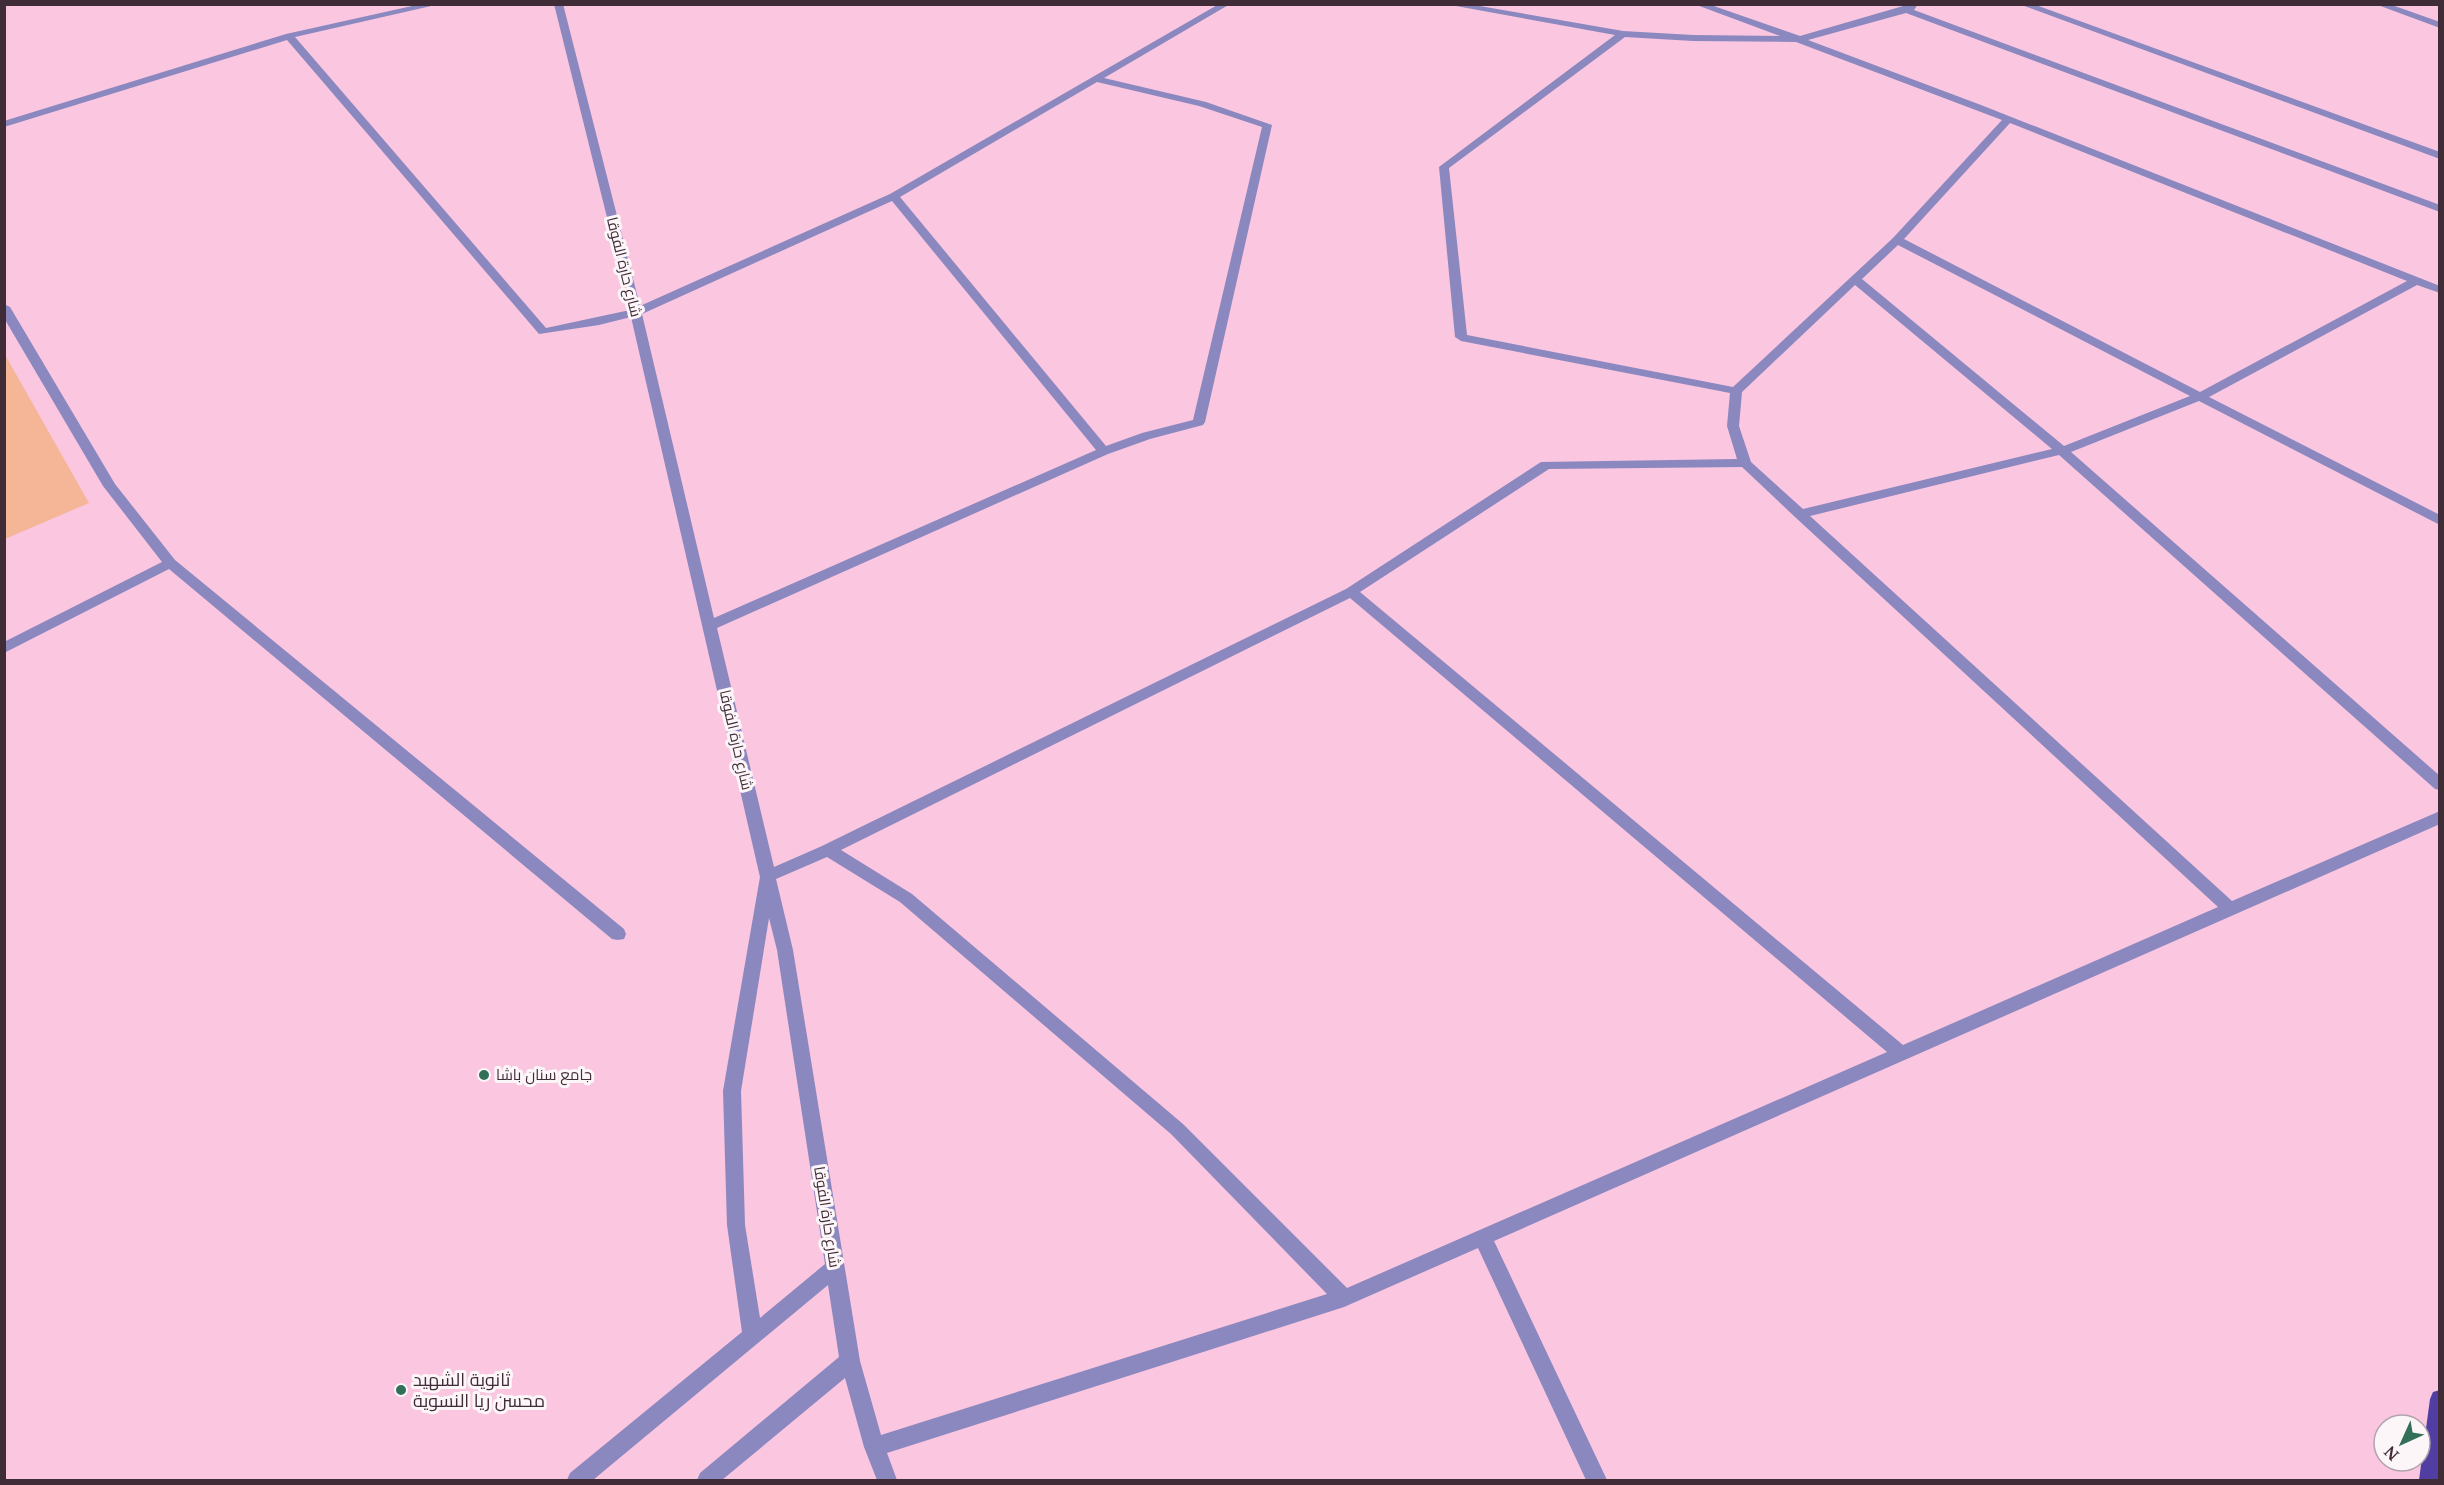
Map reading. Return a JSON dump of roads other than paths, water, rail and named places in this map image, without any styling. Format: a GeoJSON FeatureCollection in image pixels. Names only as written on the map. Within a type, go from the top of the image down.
{"type":"FeatureCollection","features":[{"type":"Feature","properties":{"kind":"main road"},"geometry":{"type":"LineString","coordinates":[[2429,1480],[2439,1399]]}},
{"type":"Feature","properties":{"kind":"street"},"geometry":{"type":"LineString","coordinates":[[4,124],[289,36],[436,4]]}},
{"type":"Feature","properties":{"kind":"street","name":"شارع حارة الفوقا"},"geometry":{"type":"LineString","coordinates":[[558,4],[636,312],[785,950],[849,1361],[874,1447],[887,1480]]}},
{"type":"Feature","properties":{"kind":"street"},"geometry":{"type":"LineString","coordinates":[[289,36],[543,332],[599,322],[636,312],[894,196],[1099,80],[1226,4]]}},
{"type":"Feature","properties":{"kind":"street"},"geometry":{"type":"LineString","coordinates":[[1449,4],[1623,34],[1693,38],[1800,39],[1907,10],[1917,4]]}},
{"type":"Feature","properties":{"kind":"street"},"geometry":{"type":"LineString","coordinates":[[1698,4],[1800,39],[2008,119],[2439,290]]}},
{"type":"Feature","properties":{"kind":"street"},"geometry":{"type":"LineString","coordinates":[[2023,4],[2439,156]]}},
{"type":"Feature","properties":{"kind":"street"},"geometry":{"type":"LineString","coordinates":[[2379,4],[2439,25]]}},
{"type":"Feature","properties":{"kind":"street"},"geometry":{"type":"LineString","coordinates":[[1907,10],[2439,209]]}},
{"type":"Feature","properties":{"kind":"street"},"geometry":{"type":"LineString","coordinates":[[1623,34],[1444,167],[1461,337],[1736,391]]}},
{"type":"Feature","properties":{"kind":"street"},"geometry":{"type":"LineString","coordinates":[[710,625],[1104,451],[1146,436],[1198,422],[1267,124],[1202,104],[1099,80]]}},
{"type":"Feature","properties":{"kind":"street"},"geometry":{"type":"LineString","coordinates":[[2008,119],[1897,240],[1736,391],[1733,426],[1745,463],[2230,909]]}},
{"type":"Feature","properties":{"kind":"street"},"geometry":{"type":"LineString","coordinates":[[894,196],[1104,451]]}},
{"type":"Feature","properties":{"kind":"street"},"geometry":{"type":"LineString","coordinates":[[1897,240],[2439,521]]}},
{"type":"Feature","properties":{"kind":"street"},"geometry":{"type":"LineString","coordinates":[[1854,279],[2062,451],[2439,785]]}},
{"type":"Feature","properties":{"kind":"street"},"geometry":{"type":"LineString","coordinates":[[1800,514],[2062,451],[2199,397],[2416,281]]}},
{"type":"Feature","properties":{"kind":"street"},"geometry":{"type":"LineString","coordinates":[[4,307],[110,486],[170,563],[618,934]]}},
{"type":"Feature","properties":{"kind":"street"},"geometry":{"type":"LineString","coordinates":[[753,1337],[736,1225],[732,1091],[768,876],[828,850],[1351,592],[1545,465],[1745,463]]}},
{"type":"Feature","properties":{"kind":"street"},"geometry":{"type":"LineString","coordinates":[[4,648],[170,563]]}},
{"type":"Feature","properties":{"kind":"street"},"geometry":{"type":"LineString","coordinates":[[1351,592],[1901,1053]]}},
{"type":"Feature","properties":{"kind":"street"},"geometry":{"type":"LineString","coordinates":[[874,1447],[1344,1298],[2439,818]]}},
{"type":"Feature","properties":{"kind":"street"},"geometry":{"type":"LineString","coordinates":[[828,850],[906,898],[1177,1128],[1344,1298]]}},
{"type":"Feature","properties":{"kind":"street"},"geometry":{"type":"LineString","coordinates":[[1482,1237],[1597,1480]]}},
{"type":"Feature","properties":{"kind":"street"},"geometry":{"type":"LineString","coordinates":[[577,1480],[835,1268]]}},
{"type":"Feature","properties":{"kind":"street"},"geometry":{"type":"LineString","coordinates":[[707,1480],[849,1361]]}},
{"type":"Feature","properties":{"kind":"place","name":"جامع سنان باشا"},"geometry":{"type":"Point","coordinates":[484,1075]}},
{"type":"Feature","properties":{"kind":"place","name":"ثانوية الشهيد محسن ريا النسوية"},"geometry":{"type":"Point","coordinates":[401,1390]}}]}
